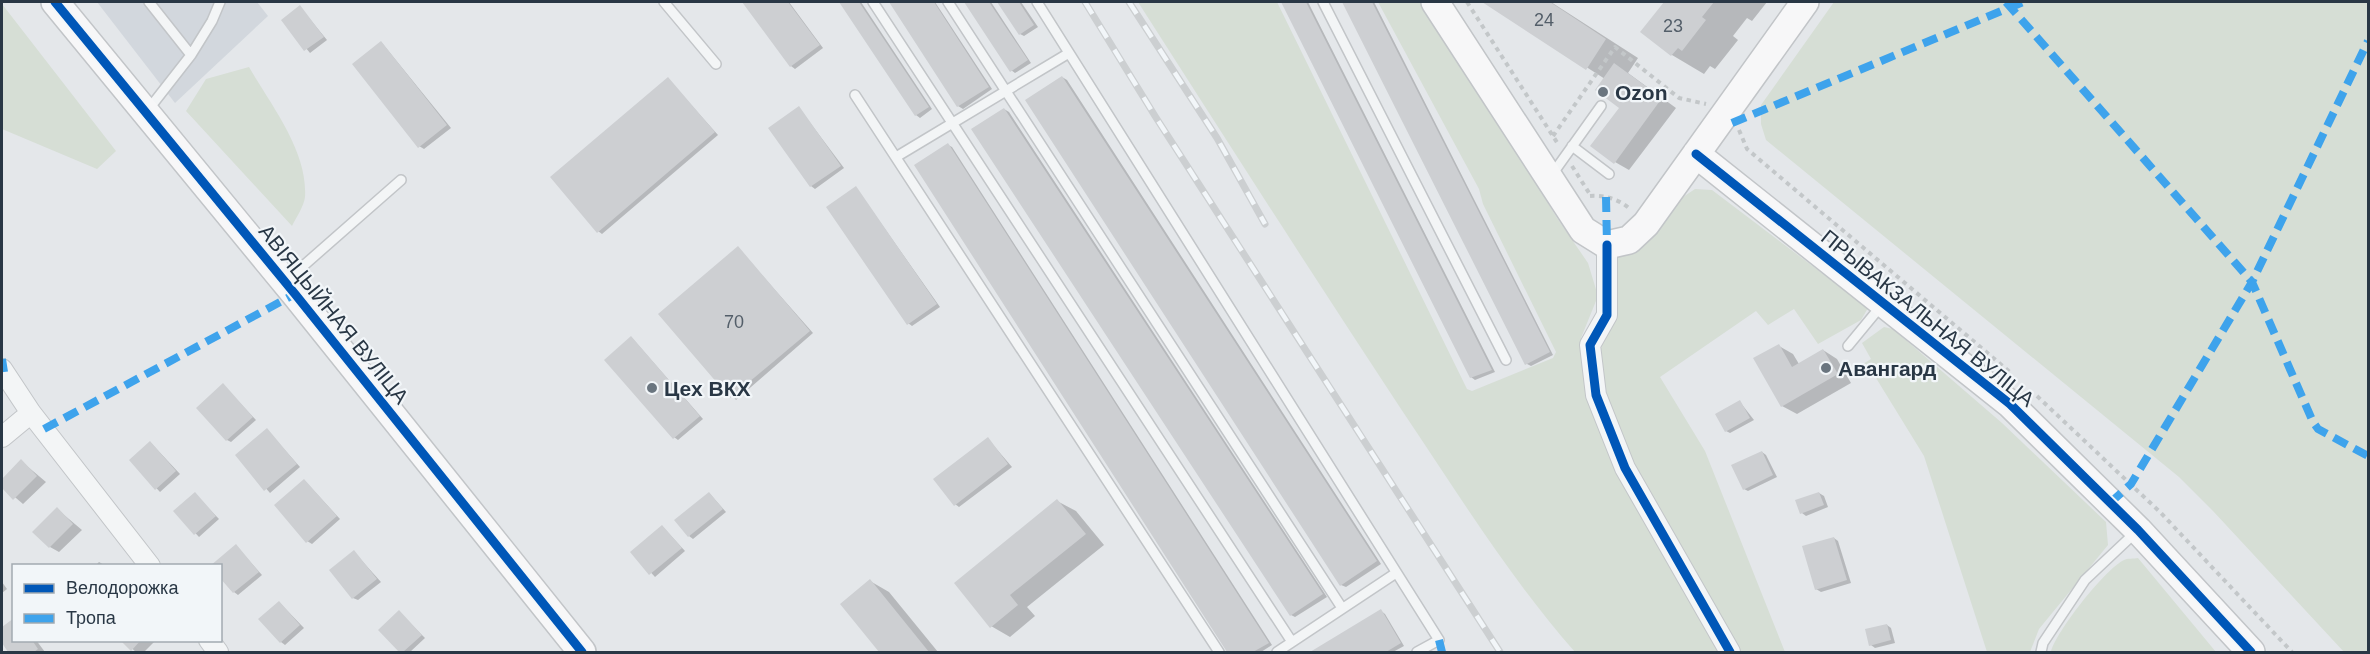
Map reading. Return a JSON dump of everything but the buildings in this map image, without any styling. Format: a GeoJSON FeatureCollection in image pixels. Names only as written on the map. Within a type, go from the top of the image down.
{"type":"FeatureCollection","features":[{"type":"Feature","properties":{"kind":"street","name":"АВІЯЦЫЙНАЯ ВУЛІЦА"},"geometry":{"type":"LineString","coordinates":[[55,2],[147,111],[582,652]]}},
{"type":"Feature","properties":{"kind":"street"},"geometry":{"type":"LineString","coordinates":[[1435,2],[1583,230],[1608,245],[1629,240],[1646,224],[1805,2]]}},
{"type":"Feature","properties":{"kind":"street","name":"ПРЫВАКЗАЛЬНАЯ ВУЛІЦА"},"geometry":{"type":"LineString","coordinates":[[1696,154],[2010,404],[2138,530],[2251,652]]}},
{"type":"Feature","properties":{"kind":"street"},"geometry":{"type":"LineString","coordinates":[[1608,245],[1607,315],[1590,345],[1596,395],[1625,468],[1730,652]]}},
{"type":"Feature","properties":{"kind":"street"},"geometry":{"type":"LineString","coordinates":[[2,369],[31,413],[148,564]]}},
{"type":"Feature","properties":{"kind":"street"},"geometry":{"type":"LineString","coordinates":[[2,437],[31,413]]}},
{"type":"Feature","properties":{"kind":"lane"},"geometry":{"type":"LineString","coordinates":[[149,2],[191,55]]}},
{"type":"Feature","properties":{"kind":"lane"},"geometry":{"type":"LineString","coordinates":[[147,111],[191,55],[212,21],[220,2]]}},
{"type":"Feature","properties":{"kind":"lane"},"geometry":{"type":"LineString","coordinates":[[664,2],[716,64]]}},
{"type":"Feature","properties":{"kind":"lane"},"geometry":{"type":"LineString","coordinates":[[873,2],[1292,642]]}},
{"type":"Feature","properties":{"kind":"lane"},"geometry":{"type":"LineString","coordinates":[[948,2],[1342,608]]}},
{"type":"Feature","properties":{"kind":"lane"},"geometry":{"type":"LineString","coordinates":[[1037,2],[1439,640],[1417,652]]}},
{"type":"Feature","properties":{"kind":"lane"},"geometry":{"type":"LineString","coordinates":[[1323,2],[1506,360]]}},
{"type":"Feature","properties":{"kind":"lane"},"geometry":{"type":"LineString","coordinates":[[896,157],[1069,53]]}},
{"type":"Feature","properties":{"kind":"lane"},"geometry":{"type":"LineString","coordinates":[[855,95],[1219,652]]}},
{"type":"Feature","properties":{"kind":"lane"},"geometry":{"type":"LineString","coordinates":[[1549,178],[1601,106]]}},
{"type":"Feature","properties":{"kind":"lane"},"geometry":{"type":"LineString","coordinates":[[1572,146],[1609,174]]}},
{"type":"Feature","properties":{"kind":"lane"},"geometry":{"type":"LineString","coordinates":[[285,282],[401,180]]}},
{"type":"Feature","properties":{"kind":"lane"},"geometry":{"type":"LineString","coordinates":[[1848,346],[1883,303]]}},
{"type":"Feature","properties":{"kind":"lane"},"geometry":{"type":"LineString","coordinates":[[2041,652],[2043,643],[2085,580],[2138,530]]}},
{"type":"Feature","properties":{"kind":"lane"},"geometry":{"type":"LineString","coordinates":[[1277,652],[1396,573]]}},
{"type":"Feature","properties":{"kind":"path"},"geometry":{"type":"LineString","coordinates":[[1467,2],[1591,196]]}},
{"type":"Feature","properties":{"kind":"path"},"geometry":{"type":"LineString","coordinates":[[1553,136],[1616,47],[1679,98],[1714,106]]}},
{"type":"Feature","properties":{"kind":"path"},"geometry":{"type":"LineString","coordinates":[[1583,203],[1591,196],[1606,197],[1623,203],[1634,213]]}},
{"type":"Feature","properties":{"kind":"shaded area"},"geometry":{"type":"Polygon","coordinates":[[[97,2],[257,2],[268,16],[175,103],[97,2]]]}},
{"type":"Feature","properties":{"kind":"shaded area"},"geometry":{"type":"Polygon","coordinates":[[[1138,2],[1277,2],[1467,389],[1472,391],[1553,358],[1556,352],[1483,204],[1479,189],[1378,2],[1425,2],[1557,218],[1588,263],[1598,296],[1581,338],[1595,416],[1628,493],[1719,652],[1575,652],[1528,594],[1463,503],[1138,2]]]}},
{"type":"Feature","properties":{"kind":"shaded area"},"geometry":{"type":"Polygon","coordinates":[[[1834,2],[2368,2],[2368,652],[2344,652],[2179,477],[1766,140],[1761,124],[1761,105],[1834,2]]]}},
{"type":"Feature","properties":{"kind":"shaded area"},"geometry":{"type":"Polygon","coordinates":[[[2,4],[116,151],[97,169],[2,129],[2,4]]]}},
{"type":"Feature","properties":{"kind":"shaded area"},"geometry":{"type":"Polygon","coordinates":[[[249,67],[286,129],[301,163],[305,197],[292,226],[186,111],[206,79],[249,67]]]}},
{"type":"Feature","properties":{"kind":"shaded area"},"geometry":{"type":"Polygon","coordinates":[[[1695,189],[1712,190],[1868,308],[1861,320],[1818,344],[1794,309],[1768,325],[1756,311],[1660,377],[1705,451],[1785,652],[1735,652],[1629,457],[1608,399],[1599,355],[1613,311],[1615,256],[1671,205],[1695,189]]]}},
{"type":"Feature","properties":{"kind":"shaded area"},"geometry":{"type":"Polygon","coordinates":[[[1884,327],[1893,329],[2002,423],[2106,522],[2108,545],[2039,629],[2030,652],[1987,652],[1924,456],[1876,378],[1850,372],[1871,359],[1862,343],[1884,327]]]}},
{"type":"Feature","properties":{"kind":"shaded area"},"geometry":{"type":"Polygon","coordinates":[[[2138,558],[2216,652],[2051,652],[2061,631],[2105,576],[2124,560],[2138,558]]]}},
{"type":"Feature","properties":{"kind":"railway"},"geometry":{"type":"LineString","coordinates":[[1085,2],[1155,116],[1500,652]]}},
{"type":"Feature","properties":{"kind":"railway"},"geometry":{"type":"LineString","coordinates":[[1129,2],[1217,138],[1265,224]]}},
{"type":"Feature","properties":{"kind":"marked path"},"geometry":{"type":"LineString","coordinates":[[2006,2],[2252,282],[2318,429],[2368,456]]}},
{"type":"Feature","properties":{"kind":"marked path"},"geometry":{"type":"LineString","coordinates":[[1732,123],[2023,2]]}},
{"type":"Feature","properties":{"kind":"marked path"},"geometry":{"type":"LineString","coordinates":[[2110,503],[2131,484],[2252,282],[2368,41]]}},
{"type":"Feature","properties":{"kind":"marked path"},"geometry":{"type":"LineString","coordinates":[[1606,197],[1607,245]]}},
{"type":"Feature","properties":{"kind":"marked path"},"geometry":{"type":"LineString","coordinates":[[44,429],[295,294]]}},
{"type":"Feature","properties":{"kind":"marked path"},"geometry":{"type":"LineString","coordinates":[[2,359],[4,372]]}},
{"type":"Feature","properties":{"kind":"marked path"},"geometry":{"type":"LineString","coordinates":[[1439,640],[1442,652]]}},
{"type":"Feature","properties":{"kind":"cycle path"},"geometry":{"type":"LineString","coordinates":[[55,2],[295,294],[582,652]]}},
{"type":"Feature","properties":{"kind":"cycle path"},"geometry":{"type":"LineString","coordinates":[[1696,154],[2010,404],[2138,530],[2251,652]]}},
{"type":"Feature","properties":{"kind":"cycle path"},"geometry":{"type":"LineString","coordinates":[[1607,245],[1607,315],[1590,345],[1596,395],[1625,468],[1730,652]]}},
{"type":"Feature","properties":{"kind":"place","name":"Ozon"},"geometry":{"type":"Point","coordinates":[1603,92]}},
{"type":"Feature","properties":{"kind":"place","name":"Авангард"},"geometry":{"type":"Point","coordinates":[1826,368]}},
{"type":"Feature","properties":{"kind":"place","name":"Цех ВКХ"},"geometry":{"type":"Point","coordinates":[652,388]}}]}
